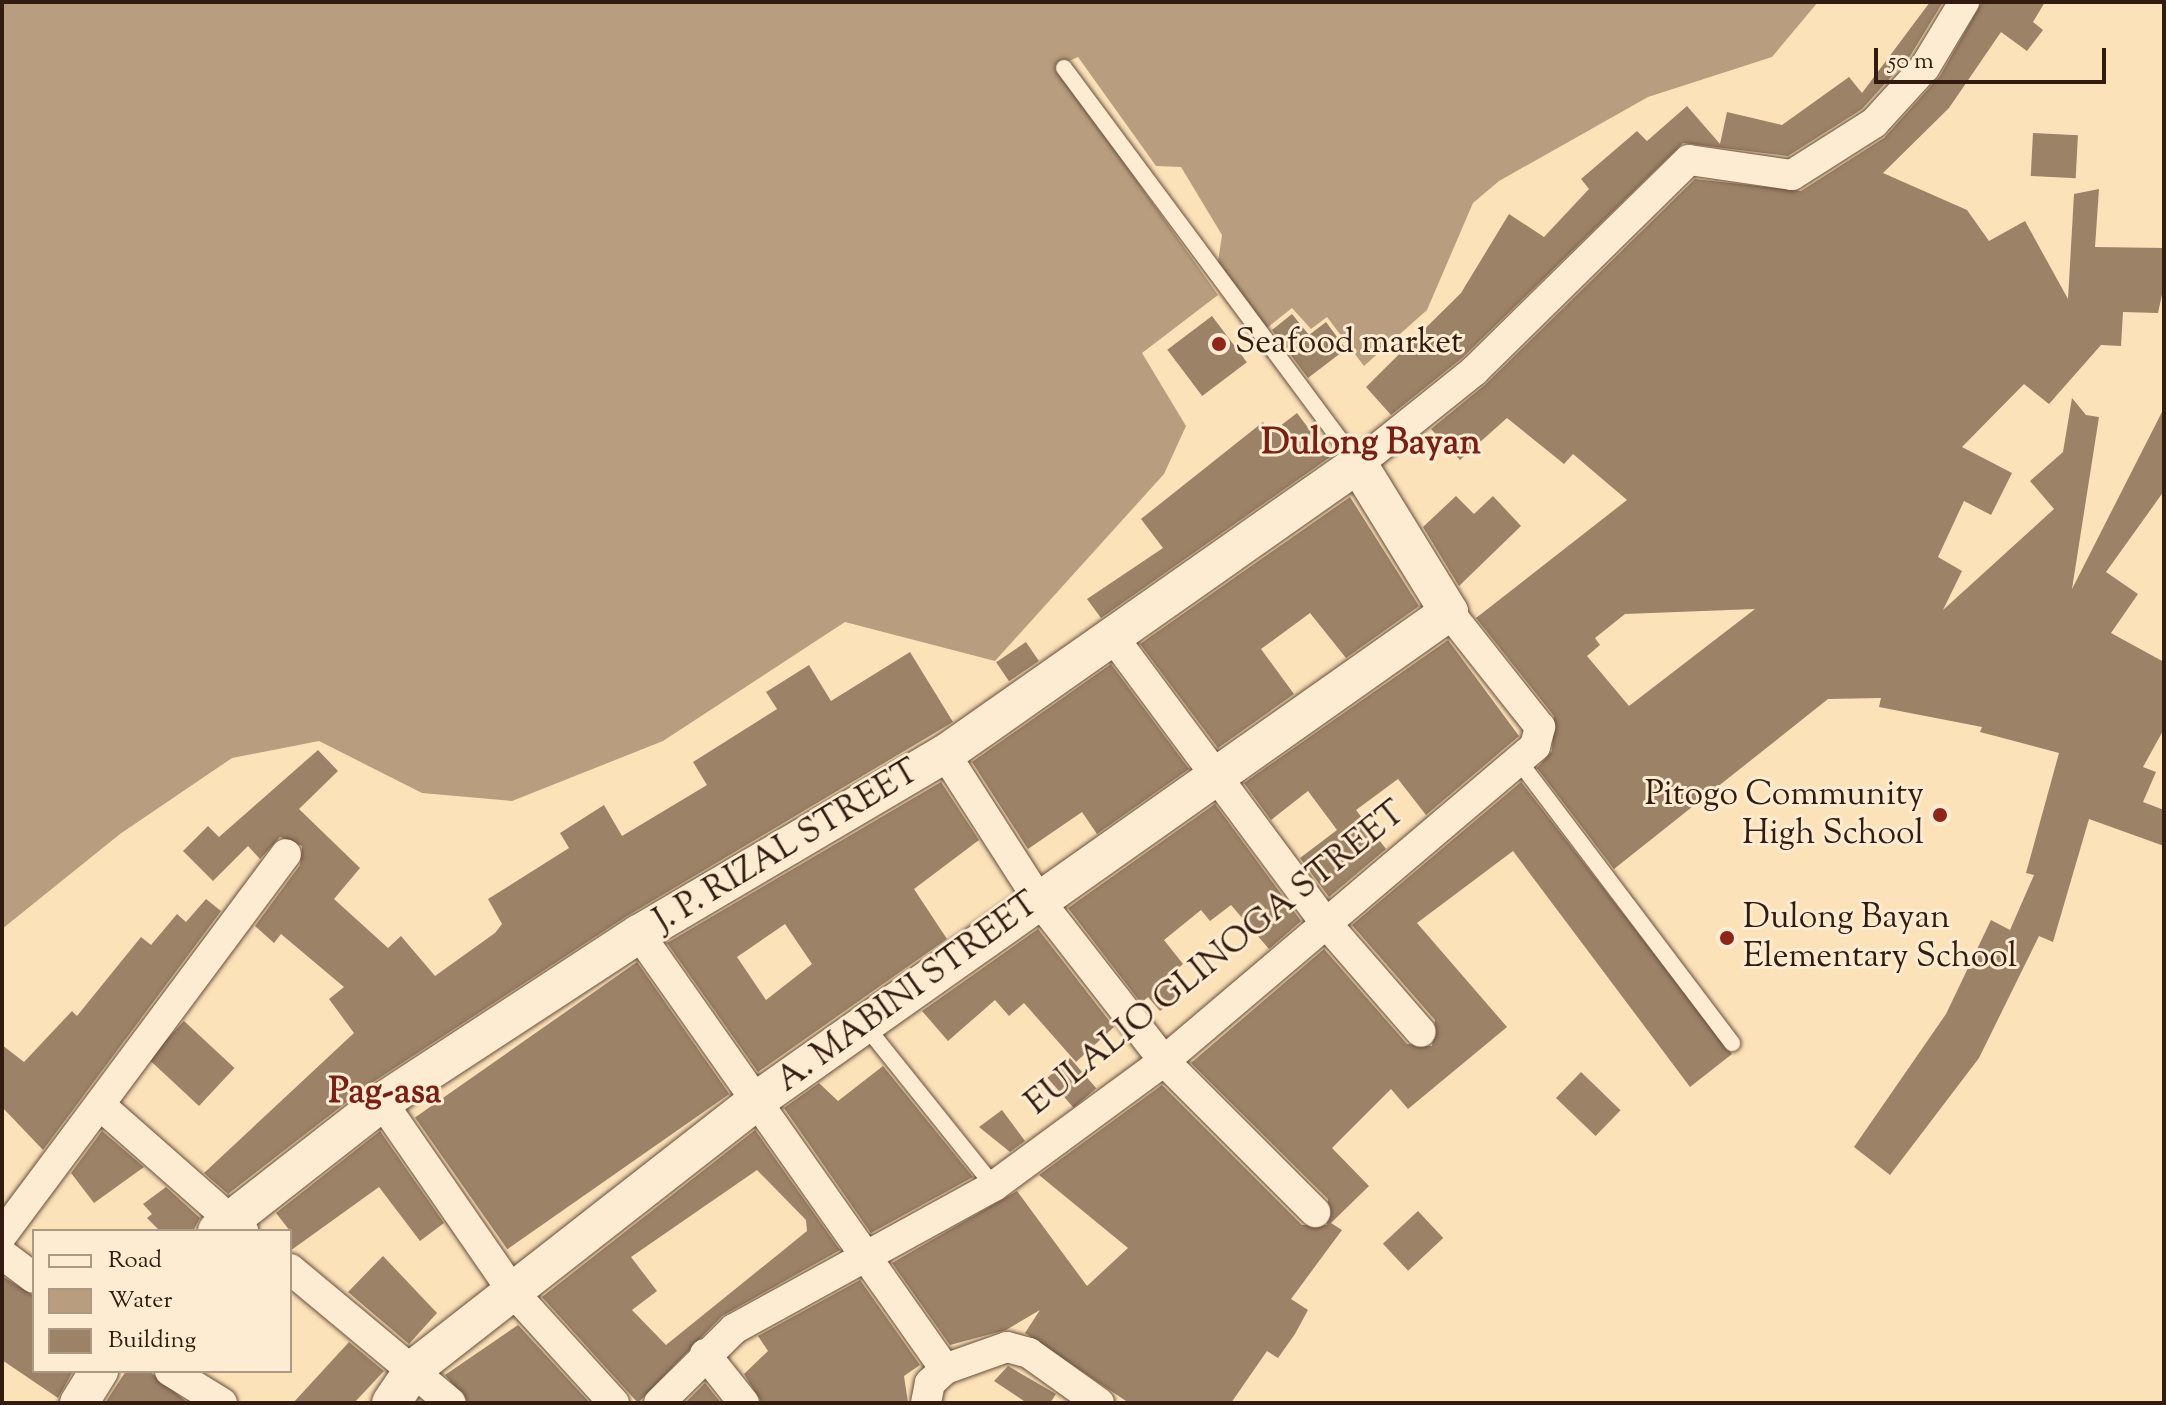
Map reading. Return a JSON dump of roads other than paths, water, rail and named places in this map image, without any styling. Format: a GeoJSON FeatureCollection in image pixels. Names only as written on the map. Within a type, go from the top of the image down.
{"type":"FeatureCollection","features":[{"type":"Feature","properties":{"kind":"street"},"geometry":{"type":"LineString","coordinates":[[1527,753],[1540,727],[1449,612],[1358,464],[1474,371],[1689,160],[1792,175],[1874,123],[1925,67],[1964,2]]}},
{"type":"Feature","properties":{"kind":"street","name":"J. P. RIZAL STREET"},"geometry":{"type":"LineString","coordinates":[[229,1227],[382,1102],[639,934],[945,754],[1358,464]]}},
{"type":"Feature","properties":{"kind":"street","name":"A. MABINI STREET"},"geometry":{"type":"LineString","coordinates":[[391,1403],[414,1369],[759,1099],[1038,899],[1218,779],[1449,612]]}},
{"type":"Feature","properties":{"kind":"street"},"geometry":{"type":"LineString","coordinates":[[1113,637],[1324,921],[1421,1032]]}},
{"type":"Feature","properties":{"kind":"street","name":"EULALIO GLINOGA STREET"},"geometry":{"type":"LineString","coordinates":[[659,1403],[705,1354],[734,1329],[994,1186],[1164,1061],[1324,921],[1527,753]]}},
{"type":"Feature","properties":{"kind":"street"},"geometry":{"type":"LineString","coordinates":[[945,754],[1038,899],[1164,1061],[1315,1212]]}},
{"type":"Feature","properties":{"kind":"street"},"geometry":{"type":"LineString","coordinates":[[2,1235],[286,854]]}},
{"type":"Feature","properties":{"kind":"street"},"geometry":{"type":"LineString","coordinates":[[639,934],[759,1099],[945,1369]]}},
{"type":"Feature","properties":{"kind":"street"},"geometry":{"type":"LineString","coordinates":[[382,1102],[513,1292],[614,1403]]}},
{"type":"Feature","properties":{"kind":"street"},"geometry":{"type":"LineString","coordinates":[[100,1105],[229,1227]]}},
{"type":"Feature","properties":{"kind":"street"},"geometry":{"type":"LineString","coordinates":[[2,1254],[32,1276]]}},
{"type":"Feature","properties":{"kind":"street"},"geometry":{"type":"LineString","coordinates":[[292,1271],[414,1369],[451,1403]]}},
{"type":"Feature","properties":{"kind":"street"},"geometry":{"type":"LineString","coordinates":[[926,1403],[930,1383],[945,1369],[1015,1347],[1099,1403]]}},
{"type":"Feature","properties":{"kind":"street"},"geometry":{"type":"LineString","coordinates":[[705,1354],[744,1403]]}},
{"type":"Feature","properties":{"kind":"street"},"geometry":{"type":"LineString","coordinates":[[79,1403],[98,1373]]}},
{"type":"Feature","properties":{"kind":"street"},"geometry":{"type":"LineString","coordinates":[[173,1373],[222,1403]]}},
{"type":"Feature","properties":{"kind":"lane"},"geometry":{"type":"LineString","coordinates":[[1064,68],[1358,464]]}},
{"type":"Feature","properties":{"kind":"lane"},"geometry":{"type":"LineString","coordinates":[[1527,753],[1732,1043]]}},
{"type":"Feature","properties":{"kind":"lane"},"geometry":{"type":"LineString","coordinates":[[864,1024],[994,1186]]}},
{"type":"Feature","properties":{"kind":"water"},"geometry":{"type":"Polygon","coordinates":[[[2,2],[1818,2],[1772,57],[1648,97],[1499,181],[1473,203],[1427,310],[1364,366],[1327,317],[1311,329],[1292,308],[1267,328],[1218,262],[1222,235],[1181,167],[1156,166],[1078,57],[1056,67],[1218,295],[1142,353],[1186,426],[1164,474],[995,661],[845,622],[663,741],[512,801],[422,793],[319,741],[232,758],[120,834],[2,929],[2,2]]]}},
{"type":"Feature","properties":{"kind":"place","name":"Seafood market"},"geometry":{"type":"Point","coordinates":[1219,344]}},
{"type":"Feature","properties":{"kind":"place","name":"Pitogo Community High School"},"geometry":{"type":"Point","coordinates":[1940,815]}},
{"type":"Feature","properties":{"kind":"place","name":"Dulong Bayan Elementary School"},"geometry":{"type":"Point","coordinates":[1727,938]}},
{"type":"Feature","properties":{"kind":"district","name":"Dulong Bayan"},"geometry":{"type":"Point","coordinates":[1371,445]}},
{"type":"Feature","properties":{"kind":"district","name":"Pag-asa"},"geometry":{"type":"Point","coordinates":[385,1094]}}]}
